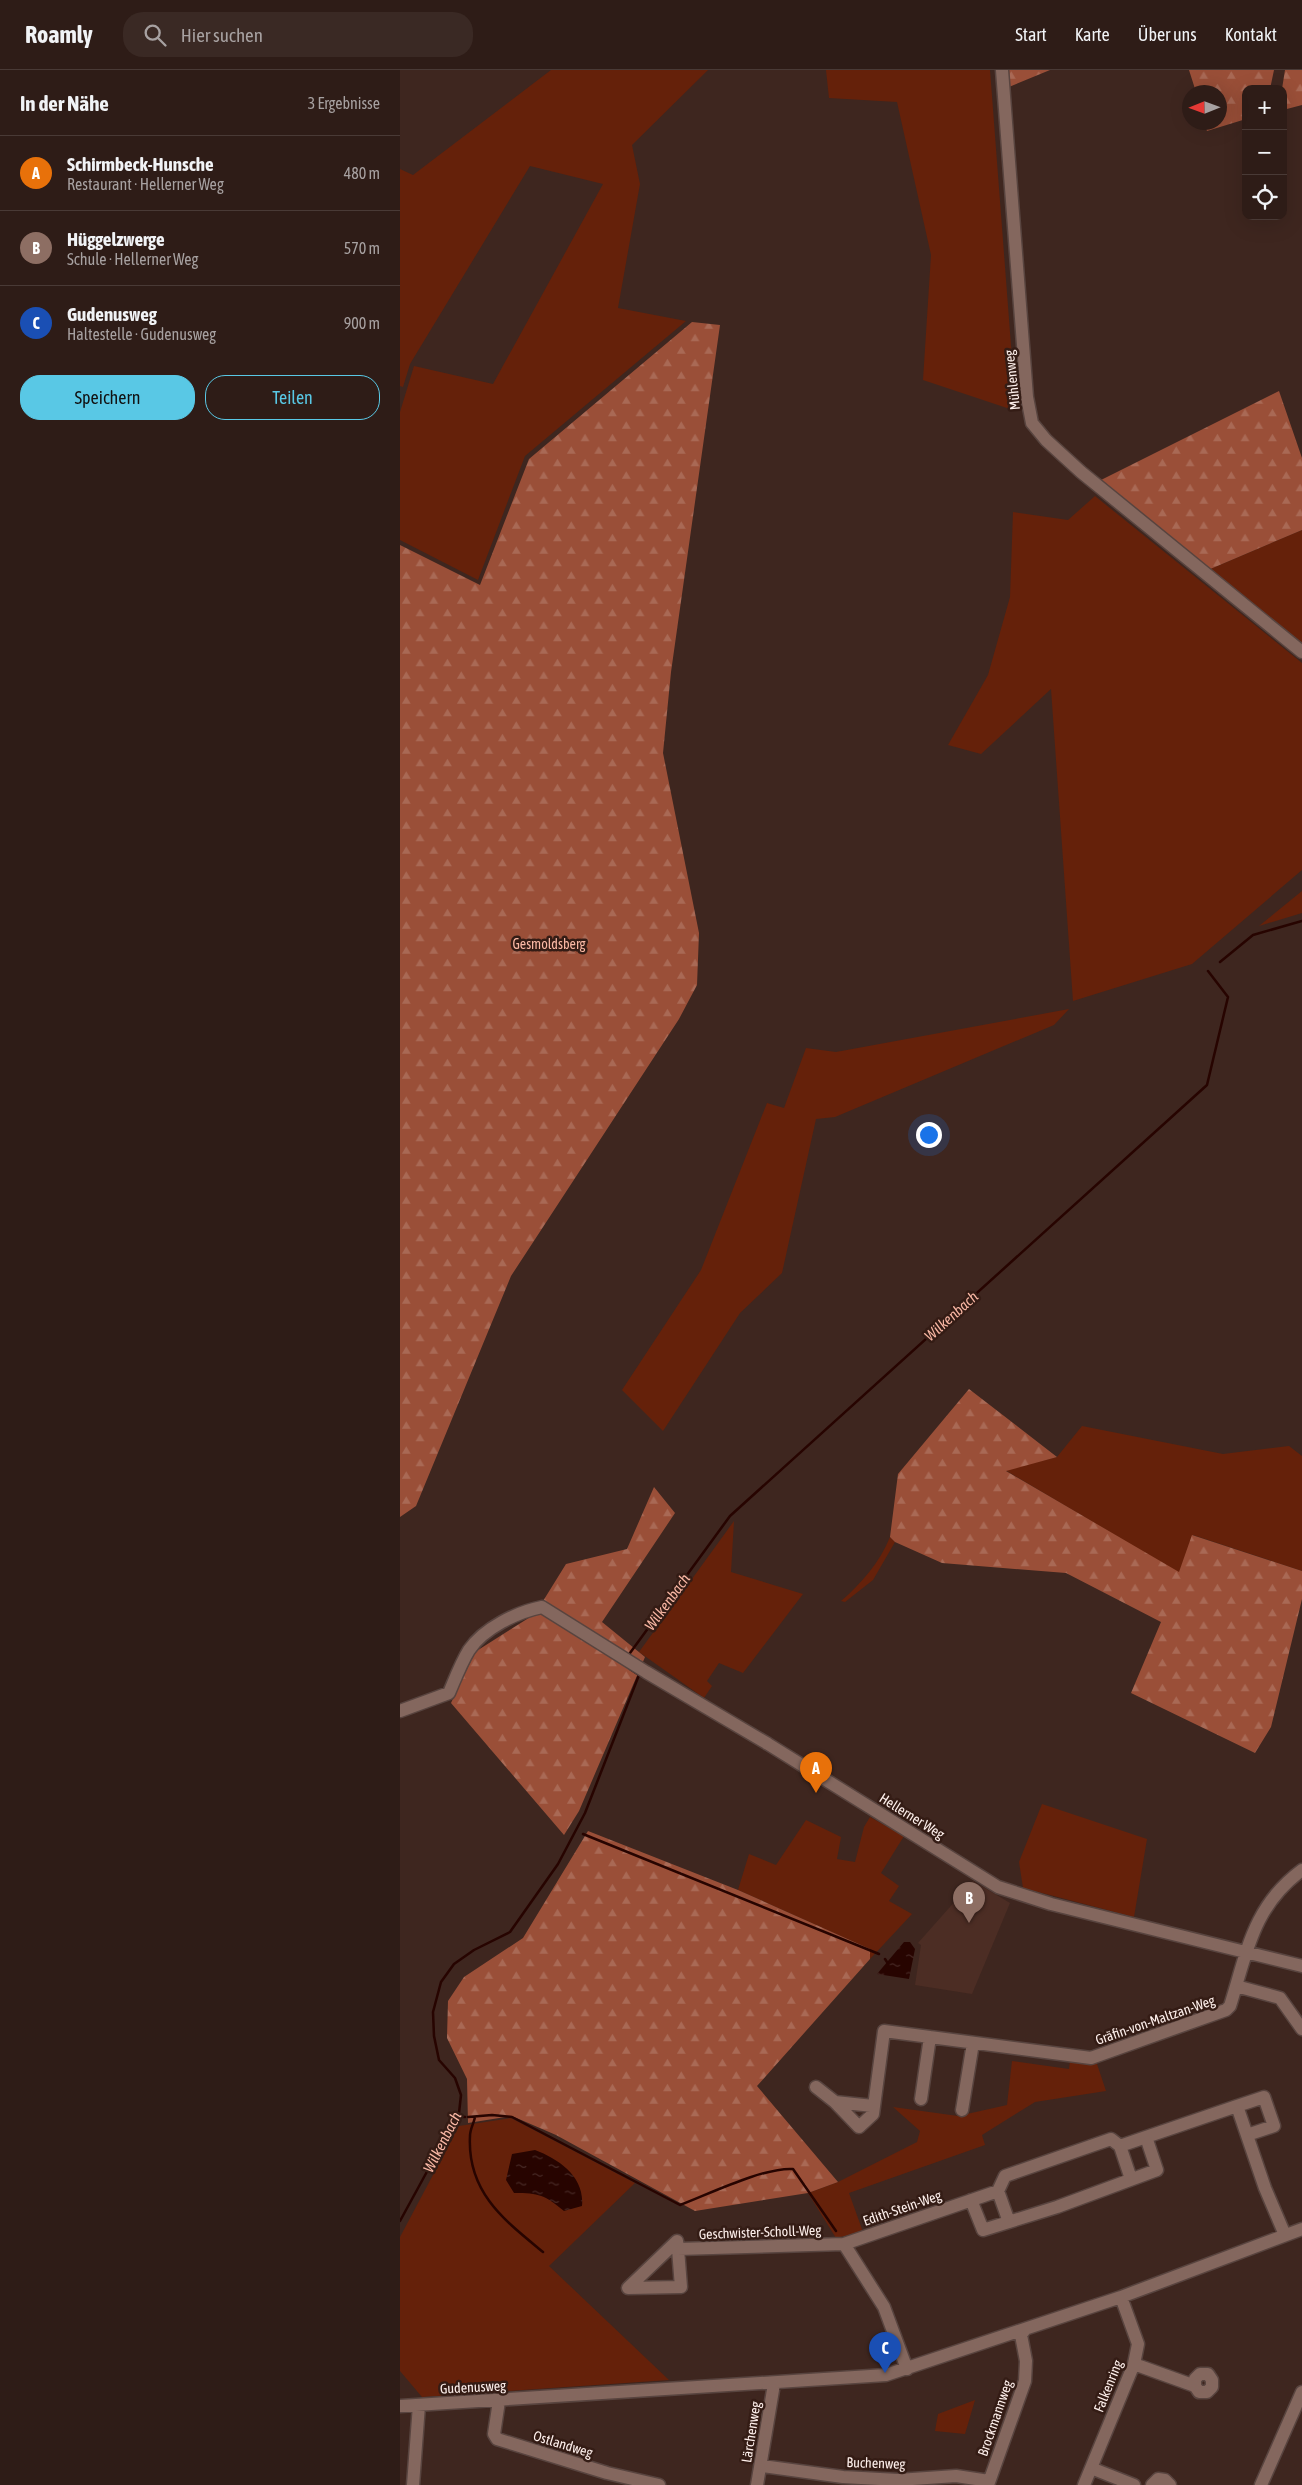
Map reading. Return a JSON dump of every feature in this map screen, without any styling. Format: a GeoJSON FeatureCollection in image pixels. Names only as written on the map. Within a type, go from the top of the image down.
{"type":"FeatureCollection","features":[{"type":"Feature","properties":{"kind":"street","name":"Mühlenweg"},"geometry":{"type":"LineString","coordinates":[[1002,70],[1026,397],[1032,422],[1046,440],[1081,472],[1302,652]]}},
{"type":"Feature","properties":{"kind":"street","name":"Hellerner Weg"},"geometry":{"type":"LineString","coordinates":[[400,1711],[449,1693],[468,1651],[476,1640],[503,1622],[529,1609],[542,1607],[998,1887],[1051,1904],[1302,1966]]}},
{"type":"Feature","properties":{"kind":"street","name":"Gräfin-von-Maltzan-Weg"},"geometry":{"type":"LineString","coordinates":[[816,2087],[835,2102],[860,2127],[872,2114],[884,2031],[1091,2058],[1226,2010],[1230,2006],[1245,1952],[1255,1925],[1270,1899],[1287,1881],[1302,1870]]}},
{"type":"Feature","properties":{"kind":"street"},"geometry":{"type":"LineString","coordinates":[[1236,1986],[1280,1998],[1302,2029]]}},
{"type":"Feature","properties":{"kind":"street"},"geometry":{"type":"LineString","coordinates":[[921,2099],[930,2038]]}},
{"type":"Feature","properties":{"kind":"street"},"geometry":{"type":"LineString","coordinates":[[962,2110],[973,2043]]}},
{"type":"Feature","properties":{"kind":"street"},"geometry":{"type":"LineString","coordinates":[[1120,2146],[1264,2097],[1274,2126],[1247,2135]]}},
{"type":"Feature","properties":{"kind":"street"},"geometry":{"type":"LineString","coordinates":[[835,2102],[873,2106]]}},
{"type":"Feature","properties":{"kind":"street"},"geometry":{"type":"LineString","coordinates":[[1237,2106],[1265,2188],[1285,2235]]}},
{"type":"Feature","properties":{"kind":"street"},"geometry":{"type":"LineString","coordinates":[[971,2200],[982,2230],[1058,2207],[1157,2170],[1146,2137]]}},
{"type":"Feature","properties":{"kind":"street"},"geometry":{"type":"LineString","coordinates":[[1009,2222],[998,2191],[1005,2176],[1057,2157],[1111,2139],[1120,2146],[1131,2179]]}},
{"type":"Feature","properties":{"kind":"street","name":"Edith-Stein-Weg"},"geometry":{"type":"LineString","coordinates":[[844,2244],[998,2191]]}},
{"type":"Feature","properties":{"kind":"street","name":"Gudenusweg"},"geometry":{"type":"LineString","coordinates":[[400,2406],[873,2377],[908,2369],[1024,2331],[1302,2229]]}},
{"type":"Feature","properties":{"kind":"street","name":"Geschwister-Scholl-Weg"},"geometry":{"type":"LineString","coordinates":[[677,2241],[678,2249],[681,2287],[628,2288],[677,2241]]}},
{"type":"Feature","properties":{"kind":"street"},"geometry":{"type":"LineString","coordinates":[[844,2244],[884,2307],[908,2369]]}},
{"type":"Feature","properties":{"kind":"street","name":"Geschwister-Scholl-Weg"},"geometry":{"type":"LineString","coordinates":[[678,2249],[844,2244]]}},
{"type":"Feature","properties":{"kind":"street","name":"Falkenring"},"geometry":{"type":"LineString","coordinates":[[1084,2485],[1134,2364],[1138,2344],[1121,2297]]}},
{"type":"Feature","properties":{"kind":"street","name":"Brockmannweg"},"geometry":{"type":"LineString","coordinates":[[988,2483],[1025,2381],[1026,2361],[1021,2335],[1024,2331]]}},
{"type":"Feature","properties":{"kind":"street"},"geometry":{"type":"LineString","coordinates":[[1134,2364],[1195,2386]]}},
{"type":"Feature","properties":{"kind":"street","name":"Lärchenweg"},"geometry":{"type":"LineString","coordinates":[[757,2485],[762,2466],[774,2384]]}},
{"type":"Feature","properties":{"kind":"street"},"geometry":{"type":"LineString","coordinates":[[1261,2485],[1298,2412],[1302,2392]]}},
{"type":"Feature","properties":{"kind":"street","name":"Ostlandweg"},"geometry":{"type":"LineString","coordinates":[[499,2401],[494,2434],[496,2440],[607,2473],[659,2485]]}},
{"type":"Feature","properties":{"kind":"street"},"geometry":{"type":"LineString","coordinates":[[413,2485],[419,2405]]}},
{"type":"Feature","properties":{"kind":"street","name":"Buchenweg"},"geometry":{"type":"LineString","coordinates":[[762,2466],[898,2482],[956,2476],[988,2483]]}},
{"type":"Feature","properties":{"kind":"street"},"geometry":{"type":"LineString","coordinates":[[1091,2468],[1134,2485]]}},
{"type":"Feature","properties":{"kind":"street"},"geometry":{"type":"LineString","coordinates":[[1152,2485],[1158,2480],[1165,2480],[1170,2485]]}},
{"type":"Feature","properties":{"kind":"shaded area"},"geometry":{"type":"Polygon","coordinates":[[[551,70],[708,70],[632,145],[640,184],[618,308],[686,321],[525,456],[478,580],[400,540],[400,412],[414,366],[493,384],[603,184],[530,166],[410,364],[403,387],[400,386],[400,169],[413,175],[551,70]]]}},
{"type":"Feature","properties":{"kind":"shaded area"},"geometry":{"type":"Polygon","coordinates":[[[826,70],[990,70],[1016,411],[923,380],[931,255],[897,102],[829,98],[826,70]]]}},
{"type":"Feature","properties":{"kind":"shaded area"},"geometry":{"type":"Polygon","coordinates":[[[1095,496],[1302,663],[1302,870],[1192,964],[1073,1001],[1051,689],[981,754],[948,745],[988,675],[1010,597],[1013,512],[1068,520],[1095,496]]]}},
{"type":"Feature","properties":{"kind":"shaded area"},"geometry":{"type":"Polygon","coordinates":[[[1302,530],[1302,645],[1208,570],[1302,530]]]}},
{"type":"Feature","properties":{"kind":"shaded area"},"geometry":{"type":"Polygon","coordinates":[[[1302,891],[1302,913],[1259,926],[1302,891]]]}},
{"type":"Feature","properties":{"kind":"shaded area"},"geometry":{"type":"Polygon","coordinates":[[[1069,1009],[1054,1025],[835,1117],[816,1119],[782,1273],[740,1313],[663,1431],[622,1390],[701,1270],[767,1103],[784,1108],[806,1048],[836,1052],[1069,1009]]]}},
{"type":"Feature","properties":{"kind":"shaded area"},"geometry":{"type":"Polygon","coordinates":[[[1082,1426],[1223,1454],[1289,1446],[1302,1456],[1302,1571],[1193,1535],[1179,1573],[1005,1470],[1057,1457],[1082,1426]]]}},
{"type":"Feature","properties":{"kind":"shaded area"},"geometry":{"type":"Polygon","coordinates":[[[734,1521],[731,1572],[803,1594],[743,1673],[719,1663],[707,1681],[712,1686],[704,1698],[639,1652],[734,1521]]]}},
{"type":"Feature","properties":{"kind":"shaded area"},"geometry":{"type":"Polygon","coordinates":[[[890,1537],[895,1542],[873,1580],[845,1602],[841,1601],[869,1572],[881,1555],[890,1537]]]}},
{"type":"Feature","properties":{"kind":"shaded area"},"geometry":{"type":"Polygon","coordinates":[[[1042,1804],[1147,1839],[1134,1917],[1023,1888],[1019,1862],[1042,1804]]]}},
{"type":"Feature","properties":{"kind":"shaded area"},"geometry":{"type":"Polygon","coordinates":[[[870,1817],[904,1836],[881,1873],[899,1886],[889,1901],[912,1914],[870,1959],[870,1949],[738,1890],[749,1854],[776,1865],[806,1820],[841,1837],[837,1859],[855,1862],[864,1827],[870,1817]]]}},
{"type":"Feature","properties":{"kind":"shaded area"},"geometry":{"type":"Polygon","coordinates":[[[973,1881],[1010,1903],[972,1994],[915,1985],[921,1945],[918,1943],[973,1881]]]}},
{"type":"Feature","properties":{"kind":"shaded area"},"geometry":{"type":"Polygon","coordinates":[[[1012,2061],[1069,2069],[1070,2061],[1096,2061],[1106,2091],[1035,2102],[982,2135],[985,2145],[849,2193],[863,2232],[836,2238],[808,2193],[838,2182],[917,2142],[920,2131],[893,2107],[958,2116],[1007,2105],[1012,2061]]]}},
{"type":"Feature","properties":{"kind":"shaded area"},"geometry":{"type":"Polygon","coordinates":[[[511,2118],[635,2183],[549,2266],[669,2380],[422,2397],[400,2371],[400,2237],[459,2126],[511,2118]]]}},
{"type":"Feature","properties":{"kind":"shaded area"},"geometry":{"type":"Polygon","coordinates":[[[975,2400],[965,2434],[935,2431],[938,2414],[975,2400]]]}},
{"type":"Feature","properties":{"kind":"green space"},"geometry":{"type":"Polygon","coordinates":[[[1007,70],[1050,70],[1009,87],[1007,70]]]}},
{"type":"Feature","properties":{"kind":"green space"},"geometry":{"type":"Polygon","coordinates":[[[1189,70],[1274,70],[1271,85],[1242,85],[1242,120],[1227,125],[1227,85],[1194,85],[1189,70]]]}},
{"type":"Feature","properties":{"kind":"green space"},"geometry":{"type":"Polygon","coordinates":[[[1285,70],[1302,70],[1302,105],[1287,109],[1287,85],[1283,85],[1285,70]]]}},
{"type":"Feature","properties":{"kind":"green space","name":"Gesmoldsberg"},"geometry":{"type":"Polygon","coordinates":[[[692,322],[720,325],[671,672],[663,753],[699,933],[697,985],[679,1019],[511,1276],[416,1506],[400,1517],[400,545],[480,585],[529,459],[692,322]]]}},
{"type":"Feature","properties":{"kind":"green space"},"geometry":{"type":"Polygon","coordinates":[[[1279,391],[1302,458],[1302,530],[1208,570],[1101,480],[1279,391]]]}},
{"type":"Feature","properties":{"kind":"green space"},"geometry":{"type":"Polygon","coordinates":[[[969,1389],[1057,1457],[1006,1471],[1179,1572],[1192,1535],[1302,1571],[1302,1599],[1271,1727],[1255,1753],[1131,1693],[1161,1622],[1066,1573],[942,1563],[895,1542],[890,1537],[898,1474],[969,1389]]]}},
{"type":"Feature","properties":{"kind":"green space"},"geometry":{"type":"Polygon","coordinates":[[[654,1487],[675,1513],[602,1622],[645,1657],[579,1811],[564,1835],[451,1703],[475,1652],[535,1614],[566,1564],[627,1549],[654,1487]]]}},
{"type":"Feature","properties":{"kind":"green space"},"geometry":{"type":"Polygon","coordinates":[[[588,1831],[738,1890],[870,1949],[870,1959],[757,2086],[838,2182],[808,2193],[695,2211],[556,2135],[512,2116],[468,2123],[467,2079],[447,2038],[448,2001],[464,1977],[523,1938],[588,1831]]]}},
{"type":"Feature","properties":{"kind":"water"},"geometry":{"type":"Polygon","coordinates":[[[904,1942],[910,1942],[915,1949],[909,1979],[877,1974],[904,1942]]]}},
{"type":"Feature","properties":{"kind":"water"},"geometry":{"type":"Polygon","coordinates":[[[535,2150],[553,2158],[569,2170],[579,2186],[582,2206],[564,2211],[552,2201],[541,2196],[514,2193],[506,2180],[512,2154],[535,2150]]]}},
{"type":"Feature","properties":{"kind":"waterway","name":"Wilkenbach"},"geometry":{"type":"LineString","coordinates":[[1220,962],[1253,935],[1302,921]]}},
{"type":"Feature","properties":{"kind":"waterway","name":"Wilkenbach"},"geometry":{"type":"LineString","coordinates":[[630,1653],[730,1516],[1207,1085],[1228,997],[1208,971]]}},
{"type":"Feature","properties":{"kind":"waterway","name":"Wilkenbach"},"geometry":{"type":"LineString","coordinates":[[400,2221],[459,2113],[461,2095],[455,2078],[439,2060],[434,2036],[433,2012],[441,1982],[454,1964],[474,1950],[510,1932],[558,1864],[585,1813],[639,1675],[630,1669]]}},
{"type":"Feature","properties":{"kind":"waterway"},"geometry":{"type":"LineString","coordinates":[[583,1834],[879,1954]]}},
{"type":"Feature","properties":{"kind":"waterway"},"geometry":{"type":"LineString","coordinates":[[468,2117],[492,2115],[512,2117],[680,2205],[767,2172],[793,2169],[836,2231]]}},
{"type":"Feature","properties":{"kind":"waterway","name":"Wilkenbach"},"geometry":{"type":"LineString","coordinates":[[457,2116],[465,2117]]}},
{"type":"Feature","properties":{"kind":"waterway"},"geometry":{"type":"LineString","coordinates":[[475,2117],[470,2133],[471,2156],[481,2189],[502,2216],[543,2252]]}},
{"type":"Feature","properties":{"kind":"place","name":"Schirmbeck-Hunsche"},"geometry":{"type":"Point","coordinates":[816,1793]}},
{"type":"Feature","properties":{"kind":"place","name":"Hüggelzwerge"},"geometry":{"type":"Point","coordinates":[969,1923]}},
{"type":"Feature","properties":{"kind":"place","name":"Gudenusweg"},"geometry":{"type":"Point","coordinates":[885,2373]}}]}
